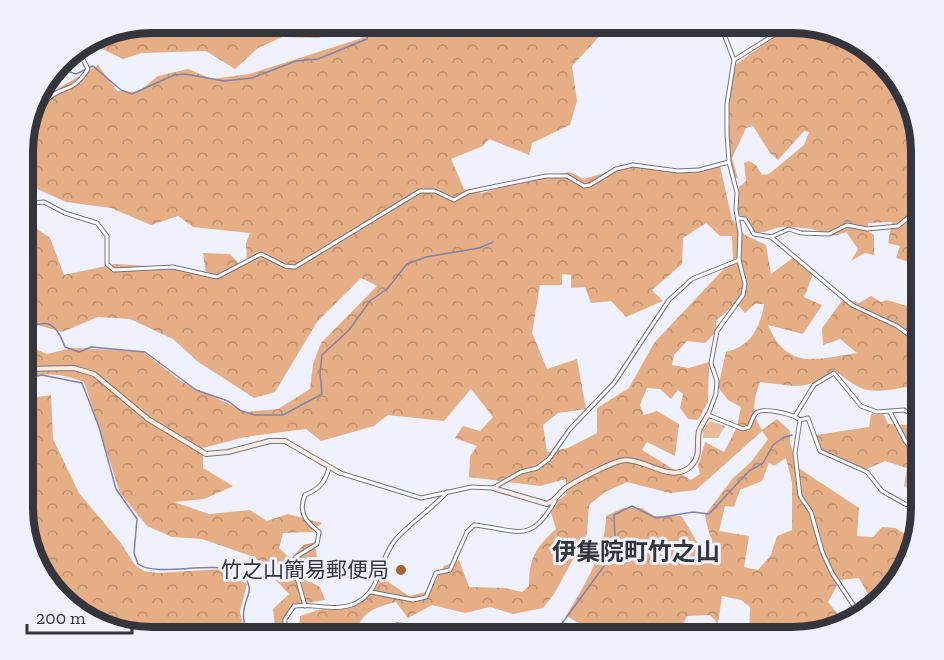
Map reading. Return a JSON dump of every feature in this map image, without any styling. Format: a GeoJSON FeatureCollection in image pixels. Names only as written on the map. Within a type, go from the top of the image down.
{"type":"FeatureCollection","features":[{"type":"Feature","properties":{"kind":"street"},"geometry":{"type":"LineString","coordinates":[[371,592],[413,600],[426,597],[436,573],[450,570],[467,532],[474,525],[501,528],[515,533],[526,532],[544,520],[565,488],[620,461],[641,463],[675,473],[687,470],[698,454],[699,432],[716,394],[717,381],[711,363],[717,331],[745,290],[745,278],[739,260],[737,194],[729,162],[727,104],[734,60],[724,33]]}},
{"type":"Feature","properties":{"kind":"street"},"geometry":{"type":"LineString","coordinates":[[734,60],[777,33]]}},
{"type":"Feature","properties":{"kind":"street"},"geometry":{"type":"LineString","coordinates":[[41,110],[47,100],[76,85],[87,67],[81,56]]}},
{"type":"Feature","properties":{"kind":"street"},"geometry":{"type":"LineString","coordinates":[[33,202],[44,202],[65,213],[97,223],[107,236],[107,264],[114,270],[173,267],[217,277],[261,254],[285,266],[295,267],[420,191],[435,191],[454,200],[468,192],[546,176],[567,176],[584,186],[590,185],[616,169],[633,165],[678,171],[699,170],[729,162]]}},
{"type":"Feature","properties":{"kind":"street"},"geometry":{"type":"LineString","coordinates":[[771,237],[789,229],[801,233],[829,234],[847,225],[860,225],[867,229],[898,226],[911,215]]}},
{"type":"Feature","properties":{"kind":"street"},"geometry":{"type":"LineString","coordinates":[[739,218],[746,219],[754,234],[771,237],[852,305],[897,326],[911,336]]}},
{"type":"Feature","properties":{"kind":"street"},"geometry":{"type":"LineString","coordinates":[[493,488],[515,475],[537,468],[549,459],[570,429],[614,383],[659,318],[666,303],[685,285],[697,276],[739,260]]}},
{"type":"Feature","properties":{"kind":"street"},"geometry":{"type":"LineString","coordinates":[[33,369],[74,368],[94,374],[147,419],[206,454],[228,452],[270,441],[285,441],[296,445],[340,473],[416,498],[448,490],[483,486],[542,503],[555,501]]}},
{"type":"Feature","properties":{"kind":"street"},"geometry":{"type":"LineString","coordinates":[[795,416],[814,386],[834,373],[851,391],[856,403],[877,412],[904,411],[911,414]]}},
{"type":"Feature","properties":{"kind":"street"},"geometry":{"type":"LineString","coordinates":[[708,415],[743,429],[749,427],[756,413],[760,411],[795,416],[800,420],[811,420],[820,451],[867,472],[882,491],[911,506]]}},
{"type":"Feature","properties":{"kind":"street"},"geometry":{"type":"LineString","coordinates":[[890,412],[911,448]]}},
{"type":"Feature","properties":{"kind":"street"},"geometry":{"type":"LineString","coordinates":[[800,420],[795,453],[800,496],[811,512],[822,551],[832,573],[856,608]]}},
{"type":"Feature","properties":{"kind":"street"},"geometry":{"type":"LineString","coordinates":[[305,606],[293,563],[296,557],[317,544],[318,532],[302,514],[302,504],[305,495],[315,491],[326,479],[329,468]]}},
{"type":"Feature","properties":{"kind":"street"},"geometry":{"type":"LineString","coordinates":[[284,627],[290,610],[294,606],[342,608],[355,603],[371,592],[396,539],[434,507],[448,490]]}},
{"type":"Feature","properties":{"kind":"green space"},"geometry":{"type":"Polygon","coordinates":[[[152,33],[328,33],[319,38],[282,37],[258,48],[235,69],[206,51],[142,53],[123,59],[97,46],[121,37],[152,33]]]}},
{"type":"Feature","properties":{"kind":"green space"},"geometry":{"type":"Polygon","coordinates":[[[361,33],[603,33],[572,66],[577,101],[570,125],[532,143],[529,155],[489,139],[483,146],[451,159],[464,189],[482,193],[524,181],[569,172],[584,179],[627,166],[664,170],[720,166],[732,219],[743,234],[766,245],[771,274],[794,257],[814,272],[804,297],[822,305],[803,334],[768,325],[784,350],[794,356],[816,359],[857,353],[840,339],[823,345],[822,328],[844,298],[859,303],[871,296],[881,302],[887,300],[911,307],[911,386],[870,390],[854,384],[835,370],[807,385],[791,386],[760,382],[754,407],[758,424],[762,430],[777,419],[790,431],[790,442],[797,467],[859,508],[857,536],[873,537],[882,527],[896,528],[908,536],[895,568],[876,592],[870,598],[859,578],[840,580],[828,602],[840,617],[808,626],[749,627],[750,607],[741,600],[722,596],[718,624],[710,615],[687,616],[682,627],[586,627],[566,616],[598,556],[606,516],[623,508],[642,508],[654,516],[681,516],[703,551],[713,561],[714,555],[705,515],[733,478],[751,462],[768,439],[762,431],[696,490],[670,493],[627,482],[605,492],[589,505],[587,534],[554,594],[543,608],[513,614],[490,607],[465,613],[432,605],[408,618],[396,602],[369,612],[358,627],[299,627],[300,616],[334,605],[355,606],[376,586],[381,577],[409,596],[430,591],[444,566],[459,560],[469,587],[505,588],[522,592],[529,586],[532,560],[543,542],[556,529],[549,506],[566,495],[566,479],[540,486],[469,477],[470,456],[477,446],[455,438],[463,426],[480,431],[493,417],[471,389],[444,421],[388,415],[374,426],[321,441],[306,429],[245,437],[203,448],[203,468],[233,486],[204,499],[174,502],[209,514],[250,510],[267,521],[288,514],[322,523],[312,532],[283,533],[279,548],[291,559],[303,545],[315,542],[319,574],[301,570],[307,580],[320,587],[325,600],[301,604],[285,618],[288,627],[275,627],[273,609],[289,594],[254,557],[202,539],[172,537],[147,526],[120,493],[84,382],[54,375],[33,376],[33,348],[47,354],[72,348],[142,351],[182,382],[246,412],[278,409],[310,389],[313,364],[321,343],[377,286],[361,278],[317,322],[275,392],[254,398],[197,361],[173,339],[130,319],[98,317],[62,332],[33,324],[33,226],[50,238],[64,275],[115,264],[180,268],[206,274],[203,253],[230,254],[240,265],[247,260],[246,243],[250,233],[193,227],[178,216],[151,225],[111,208],[66,202],[33,187],[34,136],[42,106],[48,95],[98,65],[117,91],[138,92],[158,76],[188,69],[212,79],[249,74],[362,38],[361,33]],[[706,223],[683,238],[682,264],[652,290],[663,301],[626,317],[611,301],[591,303],[585,287],[571,288],[571,275],[562,274],[562,285],[540,285],[532,333],[547,369],[577,359],[586,409],[558,413],[543,425],[547,452],[568,448],[597,433],[597,408],[629,388],[654,343],[733,259],[732,236],[720,236],[706,223]],[[736,303],[716,321],[717,331],[705,343],[687,341],[674,355],[672,365],[689,368],[709,362],[708,402],[698,420],[688,419],[680,408],[683,394],[678,390],[671,399],[660,389],[647,388],[640,405],[644,415],[657,411],[679,424],[675,456],[647,442],[642,450],[691,480],[700,474],[698,466],[705,442],[724,452],[737,427],[741,407],[728,400],[718,387],[726,352],[742,345],[753,335],[760,321],[764,304],[755,304],[745,313],[736,303]],[[786,458],[774,466],[769,463],[762,481],[740,490],[734,507],[725,506],[719,531],[749,536],[744,567],[758,570],[771,555],[777,536],[792,530],[792,482],[786,458]]]}},
{"type":"Feature","properties":{"kind":"green space"},"geometry":{"type":"Polygon","coordinates":[[[779,33],[800,33],[830,39],[845,45],[865,58],[886,79],[899,99],[910,136],[911,263],[896,258],[900,246],[888,243],[892,222],[868,223],[868,231],[874,235],[874,255],[865,253],[851,261],[858,249],[846,232],[832,236],[804,228],[776,228],[764,232],[750,230],[746,218],[737,213],[739,187],[746,181],[744,163],[749,161],[756,165],[762,175],[769,174],[804,145],[809,132],[804,131],[778,160],[770,153],[753,126],[746,128],[732,158],[738,178],[733,179],[726,151],[730,122],[725,98],[731,87],[735,65],[779,33]]]}},
{"type":"Feature","properties":{"kind":"green space"},"geometry":{"type":"Polygon","coordinates":[[[51,395],[53,439],[79,493],[120,542],[135,565],[144,571],[158,573],[222,569],[247,584],[240,612],[244,627],[144,627],[106,618],[92,611],[68,592],[45,561],[34,524],[33,398],[51,395]]]}},
{"type":"Feature","properties":{"kind":"green space"},"geometry":{"type":"Polygon","coordinates":[[[871,414],[884,415],[888,424],[909,425],[911,423],[911,491],[904,486],[907,468],[885,461],[862,471],[824,455],[816,447],[816,435],[869,427],[871,414]]]}},
{"type":"Feature","properties":{"kind":"green space"},"geometry":{"type":"Polygon","coordinates":[[[710,421],[725,426],[718,438],[703,438],[703,429],[710,421]]]}},
{"type":"Feature","properties":{"kind":"waterway"},"geometry":{"type":"LineString","coordinates":[[65,70],[76,74],[93,66],[121,90],[132,94],[174,75],[185,74],[224,81],[252,78],[296,61],[318,59],[367,39],[368,33]]}},
{"type":"Feature","properties":{"kind":"waterway"},"geometry":{"type":"LineString","coordinates":[[33,326],[50,325],[59,333],[65,347],[79,352],[91,347],[145,352],[196,390],[228,401],[241,411],[255,415],[283,415],[322,394],[320,373],[322,355],[349,330],[370,301],[387,289],[407,264],[426,257],[479,248],[493,242]]}},
{"type":"Feature","properties":{"kind":"waterway"},"geometry":{"type":"LineString","coordinates":[[33,377],[42,375],[82,383],[99,427],[116,489],[137,519],[134,553],[138,564],[164,570],[214,567],[229,569],[241,574],[249,586],[244,613],[245,627]]}},
{"type":"Feature","properties":{"kind":"waterway"},"geometry":{"type":"LineString","coordinates":[[559,627],[607,562],[615,539],[614,515],[632,506],[656,518],[693,512],[709,514],[749,471],[763,463],[773,445],[784,437],[792,435]]}},
{"type":"Feature","properties":{"kind":"waterway"},"geometry":{"type":"LineString","coordinates":[[387,627],[397,623],[430,627]]}},
{"type":"Feature","properties":{"kind":"place","name":"竹之山簡易郵便局"},"geometry":{"type":"Point","coordinates":[401,570]}},
{"type":"Feature","properties":{"kind":"district","name":"伊集院町竹之山"},"geometry":{"type":"Point","coordinates":[636,552]}}]}
